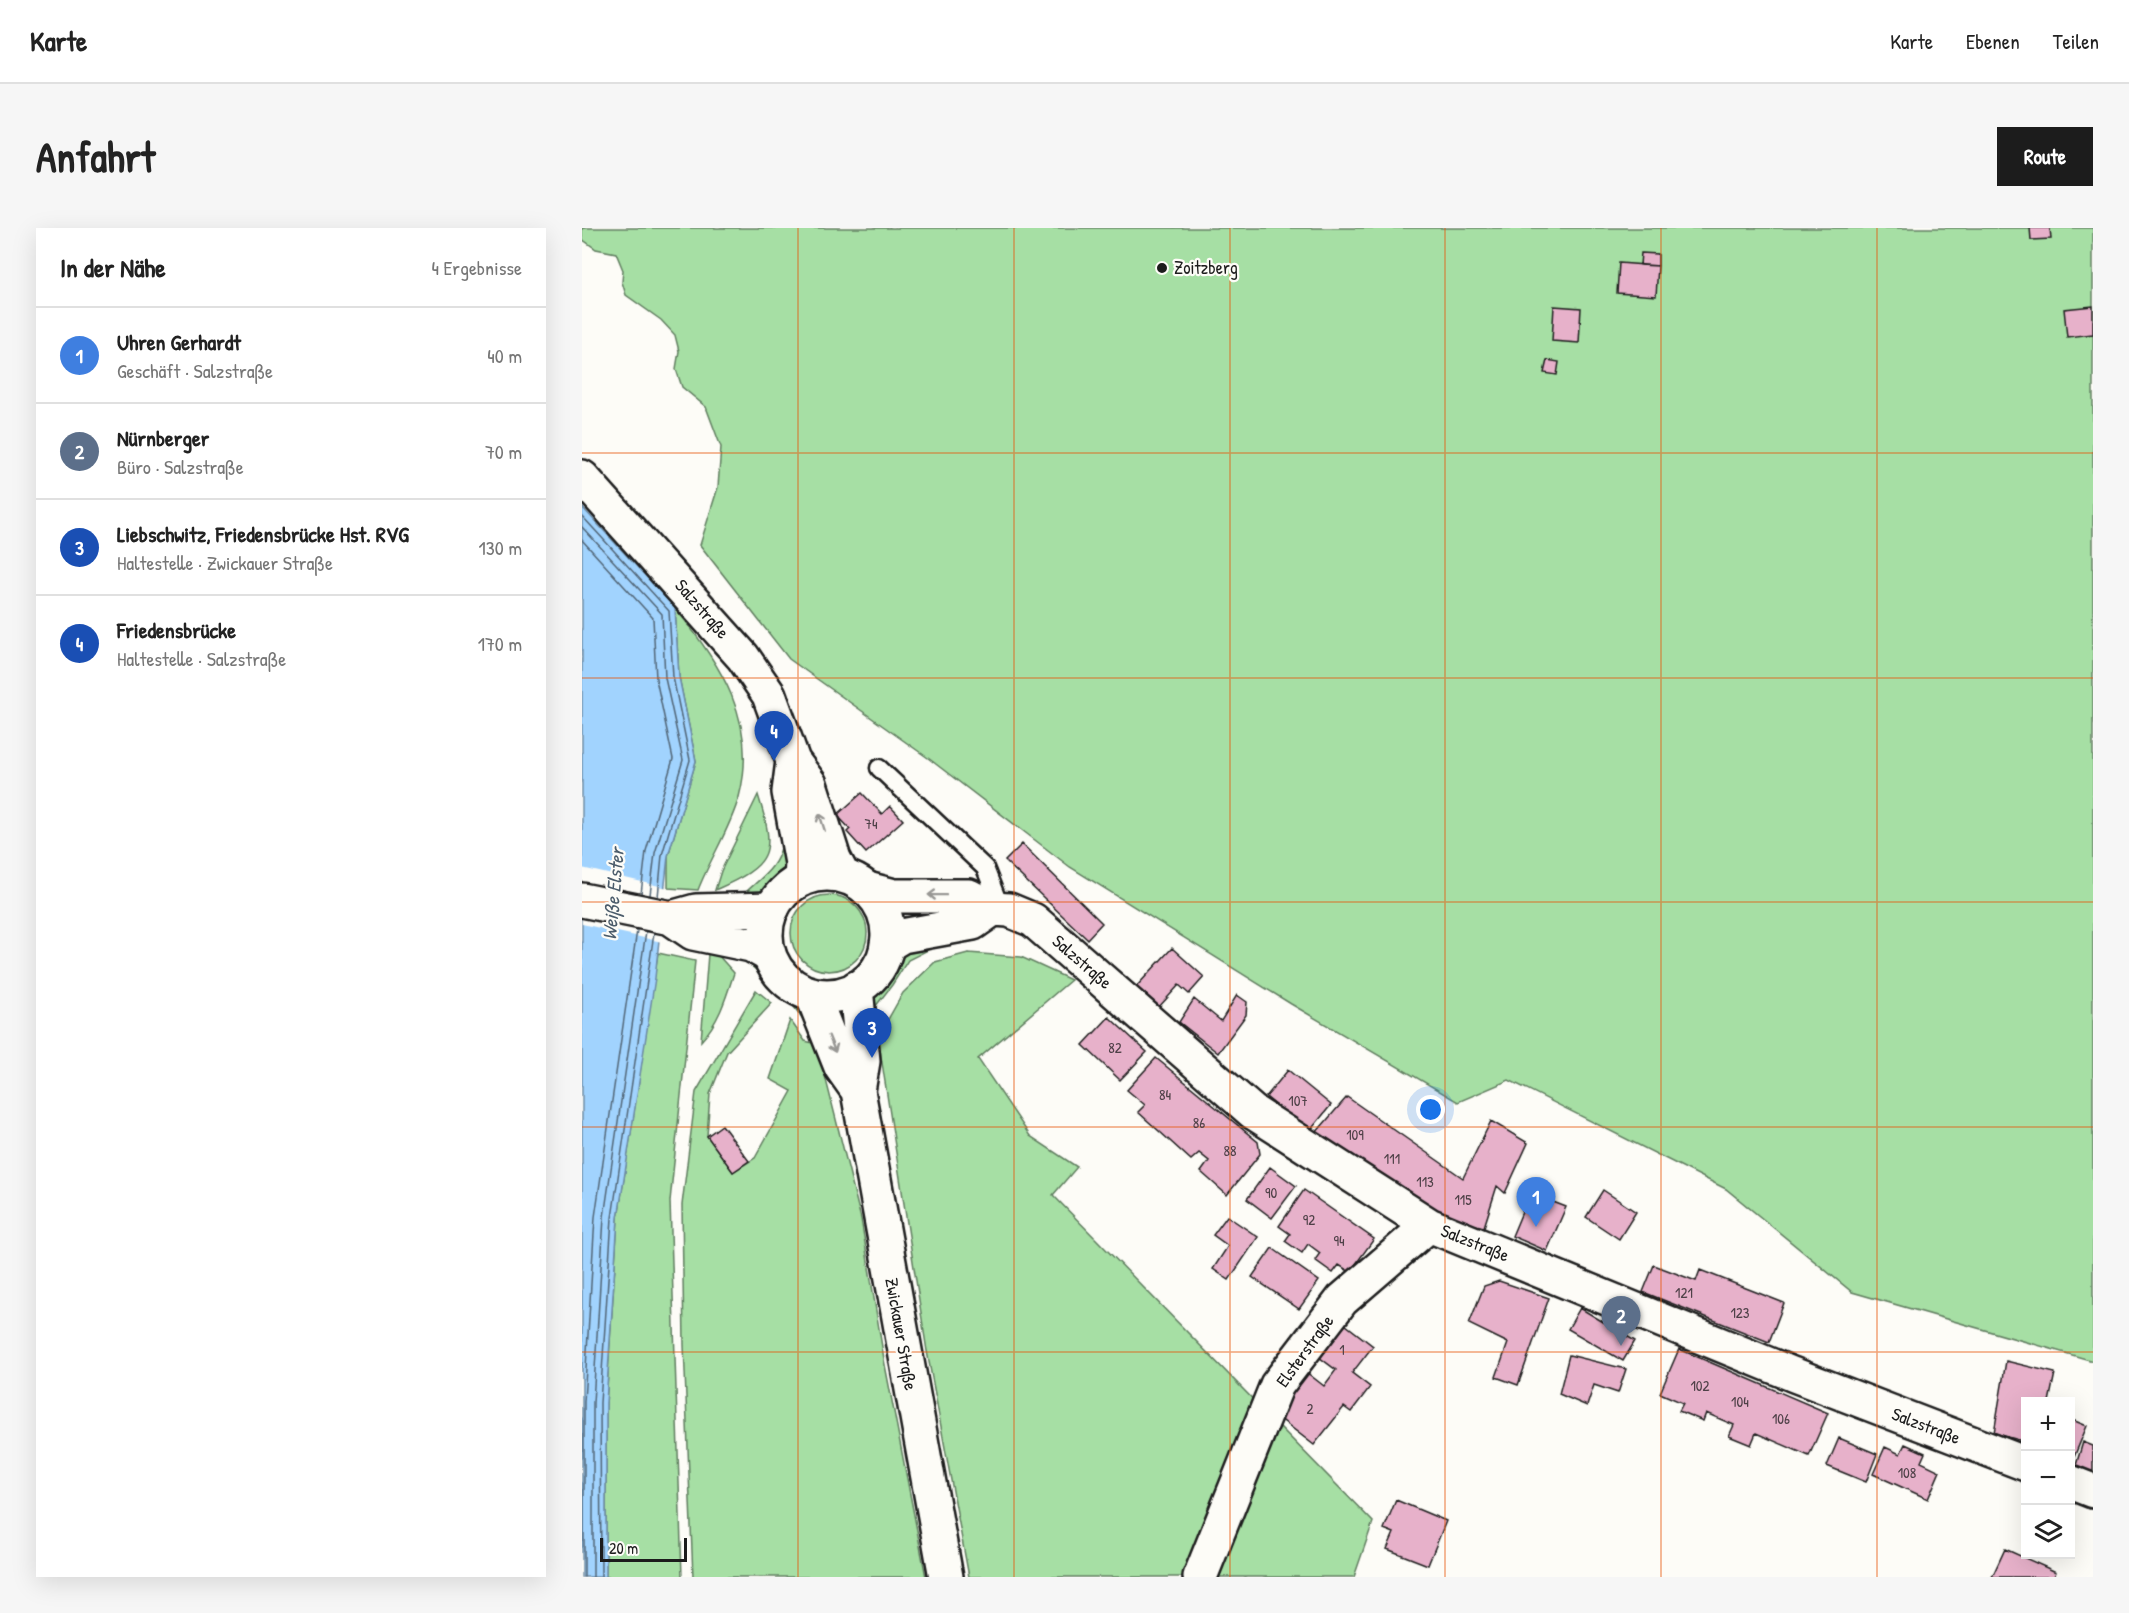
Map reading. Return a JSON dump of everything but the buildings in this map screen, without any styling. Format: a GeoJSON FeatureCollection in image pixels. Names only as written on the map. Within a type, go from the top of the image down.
{"type":"FeatureCollection","features":[{"type":"Feature","properties":{"kind":"street","name":"Salzstraße"},"geometry":{"type":"LineString","coordinates":[[582,477],[743,657],[769,695],[793,761],[810,784],[834,859],[855,883],[894,896],[969,896],[997,909],[1033,920],[1253,1112],[1429,1225],[1792,1374],[2021,1462]]}},
{"type":"Feature","properties":{"kind":"street","name":"Salzstraße"},"geometry":{"type":"LineString","coordinates":[[793,761],[789,792],[802,863],[801,880]]}},
{"type":"Feature","properties":{"kind":"street"},"geometry":{"type":"LineString","coordinates":[[720,925],[769,955],[786,980],[812,994],[835,995],[856,988],[874,974],[887,945],[884,915],[855,883],[824,874],[801,880],[781,895],[772,909],[767,926],[769,955]]}},
{"type":"Feature","properties":{"kind":"street"},"geometry":{"type":"LineString","coordinates":[[582,900],[671,918],[693,933],[772,909]]}},
{"type":"Feature","properties":{"kind":"street"},"geometry":{"type":"LineString","coordinates":[[887,945],[902,936],[972,923],[997,909]]}},
{"type":"Feature","properties":{"kind":"street","name":"Zwickauer Straße"},"geometry":{"type":"LineString","coordinates":[[856,988],[863,1061],[858,1091],[946,1577]]}},
{"type":"Feature","properties":{"kind":"street","name":"Zwickauer Straße"},"geometry":{"type":"LineString","coordinates":[[812,994],[841,1067],[858,1091]]}},
{"type":"Feature","properties":{"kind":"street","name":"Elsterstraße"},"geometry":{"type":"LineString","coordinates":[[1200,1577],[1277,1385],[1342,1300],[1429,1225]]}},
{"type":"Feature","properties":{"kind":"street"},"geometry":{"type":"LineString","coordinates":[[2075,1484],[2093,1491]]}},
{"type":"Feature","properties":{"kind":"lane"},"geometry":{"type":"LineString","coordinates":[[879,768],[985,868],[997,909]]}},
{"type":"Feature","properties":{"kind":"green space"},"geometry":{"type":"Polygon","coordinates":[[[582,228],[2093,228],[2093,1361],[1852,1292],[1726,1189],[1509,1080],[1458,1102],[1291,1004],[1070,867],[928,758],[789,659],[700,545],[718,487],[721,447],[706,407],[682,387],[676,369],[679,351],[675,335],[661,320],[626,295],[622,282],[623,270],[616,253],[596,249],[582,239],[582,228]]]}},
{"type":"Feature","properties":{"kind":"green space"},"geometry":{"type":"Polygon","coordinates":[[[675,608],[707,650],[720,672],[739,719],[744,744],[744,770],[739,797],[698,890],[668,888],[668,856],[696,761],[679,677],[675,608]]]}},
{"type":"Feature","properties":{"kind":"green space"},"geometry":{"type":"Polygon","coordinates":[[[758,795],[767,831],[768,844],[765,855],[759,865],[748,873],[715,890],[721,871],[758,795]]]}},
{"type":"Feature","properties":{"kind":"green space"},"geometry":{"type":"Polygon","coordinates":[[[782,844],[790,862],[782,876],[766,891],[745,901],[746,892],[773,866],[782,844]]]}},
{"type":"Feature","properties":{"kind":"green space"},"geometry":{"type":"Polygon","coordinates":[[[822,895],[836,895],[850,901],[861,912],[867,926],[864,948],[856,960],[836,971],[822,971],[808,965],[797,954],[791,940],[791,926],[797,912],[808,901],[822,895]]]}},
{"type":"Feature","properties":{"kind":"green space"},"geometry":{"type":"Polygon","coordinates":[[[927,941],[930,949],[908,960],[872,1011],[870,991],[896,952],[927,941]]]}},
{"type":"Feature","properties":{"kind":"green space"},"geometry":{"type":"Polygon","coordinates":[[[658,953],[695,961],[670,1201],[682,1577],[606,1577],[606,1405],[618,1218],[658,953]]]}},
{"type":"Feature","properties":{"kind":"green space"},"geometry":{"type":"Polygon","coordinates":[[[968,953],[1021,957],[1071,980],[978,1059],[1030,1136],[1077,1167],[1053,1195],[1373,1522],[1354,1577],[969,1577],[927,1351],[878,1037],[903,993],[935,962],[968,953]]]}},
{"type":"Feature","properties":{"kind":"green space"},"geometry":{"type":"Polygon","coordinates":[[[708,954],[717,954],[734,973],[717,1018],[701,1041],[708,954]]]}},
{"type":"Feature","properties":{"kind":"green space"},"geometry":{"type":"Polygon","coordinates":[[[742,957],[766,965],[798,998],[806,1023],[791,1003],[742,957]]]}},
{"type":"Feature","properties":{"kind":"green space"},"geometry":{"type":"Polygon","coordinates":[[[756,990],[772,1003],[727,1052],[710,1094],[707,1136],[733,1172],[755,1158],[792,1091],[770,1079],[790,1020],[805,1041],[817,1044],[861,1219],[885,1365],[926,1577],[693,1577],[684,1345],[682,1205],[696,1092],[756,990]]]}},
{"type":"Feature","properties":{"kind":"water","name":"Weiße Elster"},"geometry":{"type":"Polygon","coordinates":[[[582,507],[675,608],[679,677],[696,761],[668,856],[655,978],[618,1218],[606,1403],[606,1577],[582,1577],[582,507]]]}},
{"type":"Feature","properties":{"kind":"pier"},"geometry":{"type":"Polygon","coordinates":[[[582,868],[668,888],[662,942],[582,924],[582,868]]]}},
{"type":"Feature","properties":{"kind":"place","name":"Zoitzberg"},"geometry":{"type":"Point","coordinates":[1162,268]}},
{"type":"Feature","properties":{"kind":"place","name":"Friedensbrücke"},"geometry":{"type":"Point","coordinates":[774,761]}},
{"type":"Feature","properties":{"kind":"place","name":"Liebschwitz, Friedensbrücke Hst. RVG"},"geometry":{"type":"Point","coordinates":[872,1058]}},
{"type":"Feature","properties":{"kind":"place","name":"Uhren Gerhardt"},"geometry":{"type":"Point","coordinates":[1536,1227]}},
{"type":"Feature","properties":{"kind":"place","name":"Nürnberger"},"geometry":{"type":"Point","coordinates":[1621,1346]}}]}
